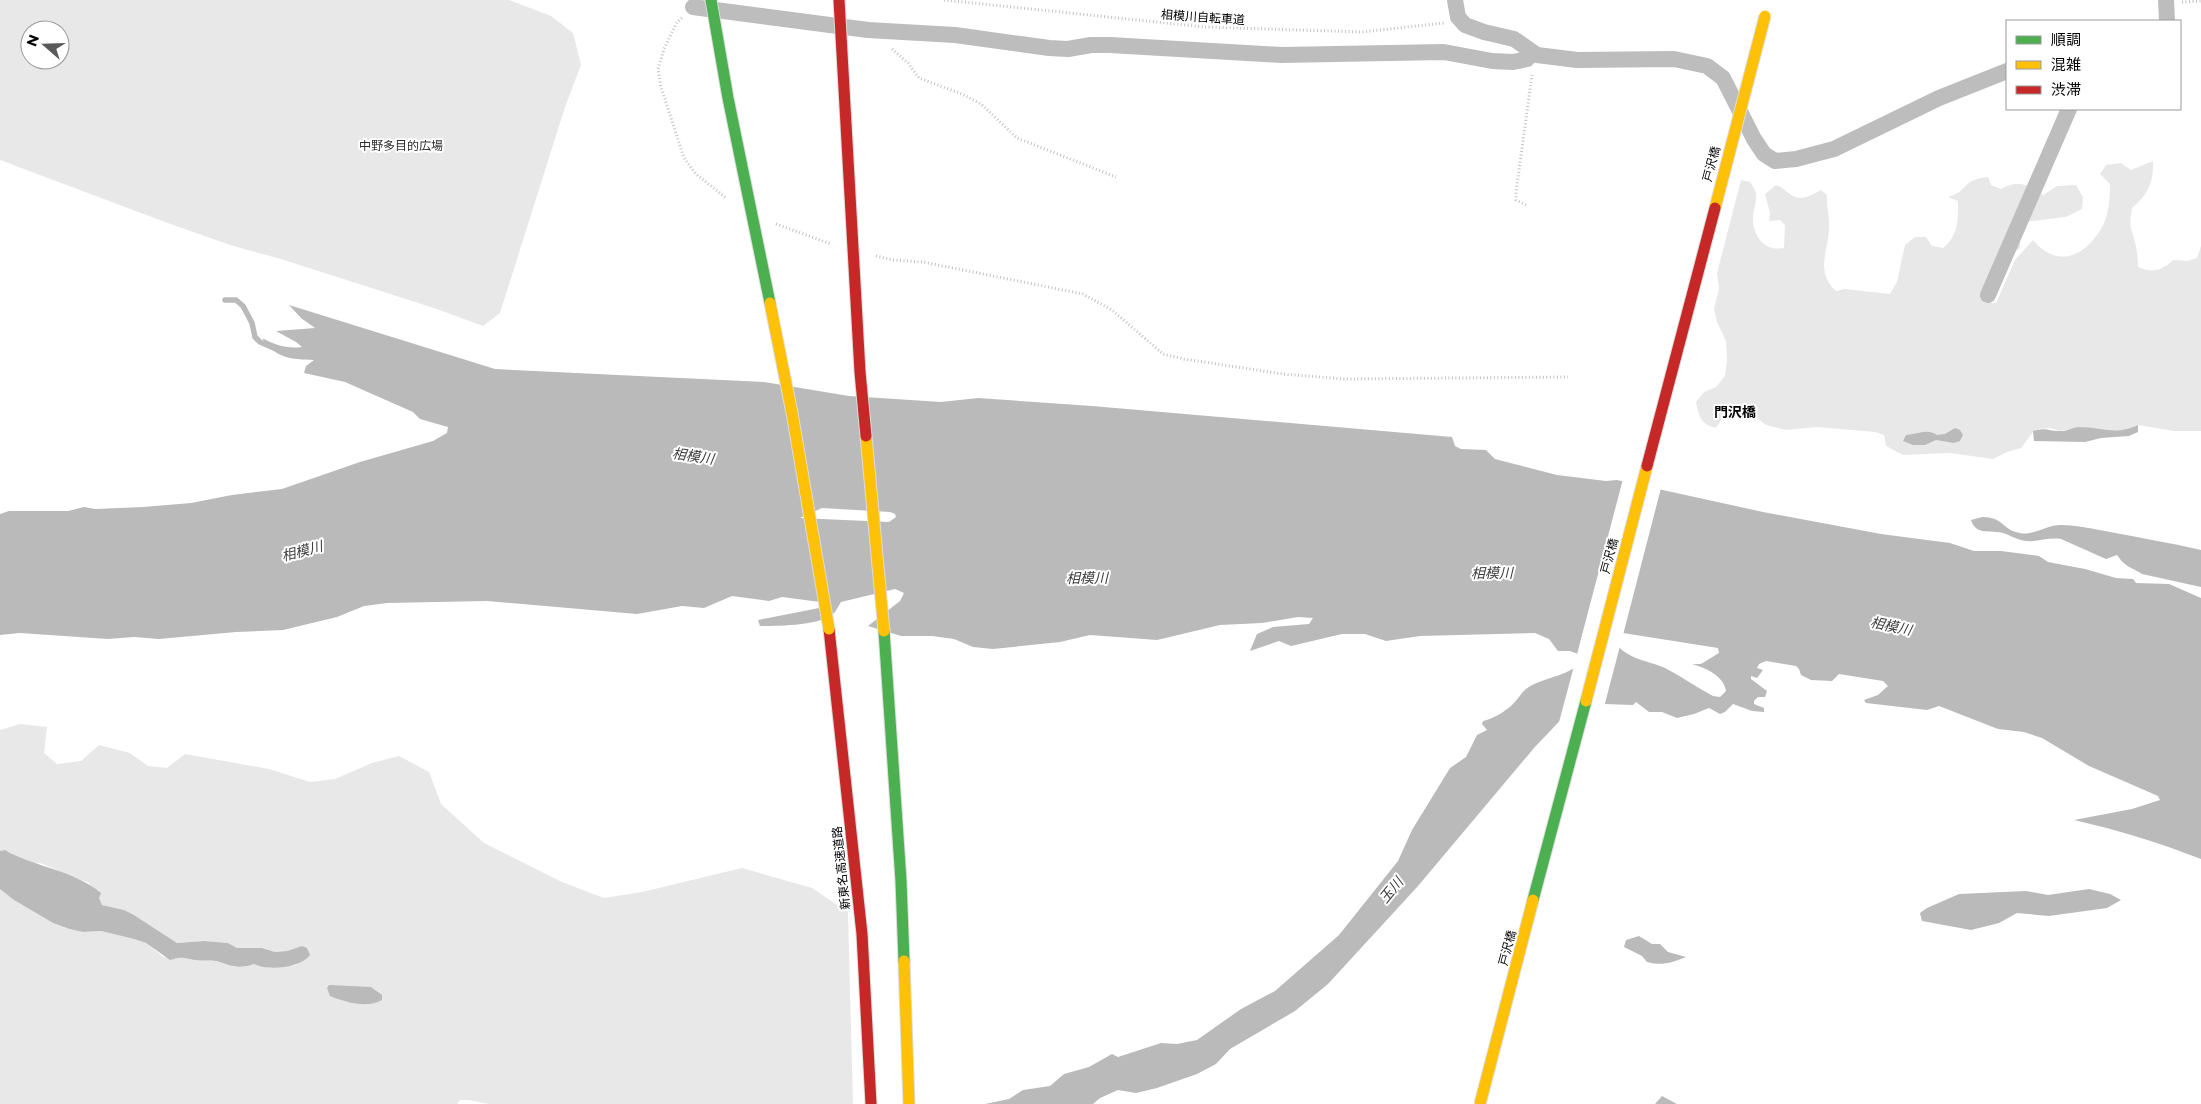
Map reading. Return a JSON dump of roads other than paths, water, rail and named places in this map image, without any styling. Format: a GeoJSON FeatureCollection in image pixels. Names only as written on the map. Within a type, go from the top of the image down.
{"type":"FeatureCollection","features":[{"type":"Feature","properties":{"kind":"main road","name":"新東名高速道路"},"geometry":{"type":"LineString","coordinates":[[711,0],[728,98],[792,413],[829,629],[862,934],[871,1104]]}},
{"type":"Feature","properties":{"kind":"main road"},"geometry":{"type":"LineString","coordinates":[[839,0],[860,372],[884,631],[901,880],[909,1104]]}},
{"type":"Feature","properties":{"kind":"main road","name":"戸沢橋"},"geometry":{"type":"LineString","coordinates":[[1480,1104],[1764,16]]}},
{"type":"Feature","properties":{"kind":"street"},"geometry":{"type":"LineString","coordinates":[[1454,0],[1458,17],[1465,25],[1476,30],[1514,39],[1535,54],[1578,60],[1674,59],[1707,66],[1723,78],[1764,154],[1775,160],[1796,159],[1834,149],[1939,98],[2006,71]]}},
{"type":"Feature","properties":{"kind":"street"},"geometry":{"type":"LineString","coordinates":[[2166,0],[2168,20]]}},
{"type":"Feature","properties":{"kind":"street"},"geometry":{"type":"LineString","coordinates":[[693,7],[868,30],[956,35],[1017,45],[1068,49],[1091,45],[1281,56],[1444,52],[1492,61],[1513,62],[1535,54]]}},
{"type":"Feature","properties":{"kind":"street"},"geometry":{"type":"LineString","coordinates":[[1988,295],[2069,110]]}},
{"type":"Feature","properties":{"kind":"water"},"geometry":{"type":"Polygon","coordinates":[[[289,305],[495,369],[764,382],[849,396],[941,402],[978,398],[1452,437],[1455,446],[1461,449],[1486,450],[1495,459],[1557,475],[1606,481],[1617,480],[1763,512],[1881,534],[1950,543],[1974,551],[2001,551],[2039,556],[2048,562],[2085,569],[2116,578],[2133,579],[2136,583],[2169,584],[2201,598],[2201,859],[2139,837],[2074,820],[2132,809],[2160,800],[2158,796],[2089,766],[2042,738],[2024,732],[1998,729],[1939,706],[1927,710],[1866,703],[1864,700],[1878,695],[1888,686],[1883,681],[1839,674],[1832,681],[1811,680],[1801,675],[1796,666],[1766,661],[1759,664],[1757,668],[1763,670],[1757,678],[1751,676],[1751,679],[1767,691],[1765,697],[1758,697],[1754,701],[1754,704],[1764,708],[1764,712],[1752,711],[1733,704],[1720,714],[1709,708],[1677,718],[1662,712],[1649,712],[1636,702],[1633,705],[1604,704],[1572,708],[1534,748],[1418,886],[1328,984],[1295,1011],[1230,1049],[1216,1064],[1197,1074],[1157,1088],[1136,1093],[1118,1090],[1100,1098],[1093,1104],[985,1104],[1009,1099],[1023,1090],[1050,1086],[1064,1074],[1089,1067],[1112,1054],[1118,1057],[1161,1043],[1177,1044],[1197,1040],[1241,1009],[1275,991],[1339,935],[1398,861],[1412,830],[1450,768],[1466,757],[1477,735],[1487,730],[1482,724],[1483,721],[1495,717],[1507,709],[1532,685],[1565,673],[1579,665],[1578,654],[1570,651],[1558,651],[1549,639],[1535,633],[1420,636],[1386,641],[1365,634],[1342,634],[1291,646],[1279,641],[1250,651],[1257,634],[1273,627],[1309,624],[1313,618],[1298,617],[1262,623],[1220,625],[1157,640],[1090,635],[1060,642],[993,649],[973,647],[954,639],[932,636],[901,636],[868,626],[900,601],[904,593],[895,589],[841,602],[835,612],[821,620],[788,625],[760,626],[758,620],[819,608],[820,602],[782,597],[769,601],[732,596],[704,608],[682,606],[637,614],[487,601],[387,603],[364,606],[337,617],[283,630],[159,639],[134,637],[108,639],[20,633],[0,635],[0,514],[9,511],[68,511],[84,507],[95,509],[191,503],[232,495],[282,489],[360,462],[433,441],[447,433],[448,427],[420,419],[413,412],[345,382],[304,373],[306,366],[314,360],[291,358],[279,354],[267,345],[262,338],[281,346],[302,347],[276,331],[315,328],[301,318],[289,305]],[[822,508],[800,518],[889,522],[896,517],[895,514],[890,512],[822,508]],[[1623,633],[1617,634],[1614,640],[1618,646],[1630,655],[1665,668],[1713,696],[1720,697],[1726,691],[1725,686],[1718,677],[1708,670],[1692,664],[1701,664],[1719,653],[1718,648],[1623,633]]]}},
{"type":"Feature","properties":{"kind":"water"},"geometry":{"type":"Polygon","coordinates":[[[2138,425],[2138,432],[2129,436],[2101,438],[2085,442],[2034,441],[2033,431],[2038,430],[2062,431],[2087,427],[2123,430],[2138,425]]]}},
{"type":"Feature","properties":{"kind":"water"},"geometry":{"type":"Polygon","coordinates":[[[1955,428],[1960,430],[1963,435],[1960,441],[1954,443],[1936,440],[1925,445],[1913,445],[1903,441],[1906,435],[1926,432],[1937,435],[1945,434],[1955,428]]]}},
{"type":"Feature","properties":{"kind":"water"},"geometry":{"type":"Polygon","coordinates":[[[1982,517],[1995,519],[2014,531],[2025,534],[2055,525],[2073,526],[2092,528],[2201,550],[2201,587],[2142,574],[2126,565],[2117,555],[2106,559],[2061,539],[2026,541],[2000,532],[1981,530],[1975,527],[1971,520],[1982,517]]]}},
{"type":"Feature","properties":{"kind":"water"},"geometry":{"type":"Polygon","coordinates":[[[5,850],[90,885],[101,893],[99,898],[102,905],[124,910],[134,915],[177,943],[204,941],[228,943],[237,948],[262,948],[275,952],[287,951],[302,946],[307,948],[310,955],[299,963],[275,968],[254,964],[239,967],[216,961],[183,958],[170,960],[146,943],[134,939],[101,931],[83,932],[70,929],[53,923],[14,900],[0,889],[0,851],[5,850]]]}},
{"type":"Feature","properties":{"kind":"water"},"geometry":{"type":"Polygon","coordinates":[[[2089,889],[2110,894],[2121,900],[2107,908],[2049,916],[2017,913],[1999,923],[1971,930],[1922,921],[1920,913],[1959,894],[2026,891],[2048,895],[2089,889]]]}},
{"type":"Feature","properties":{"kind":"water"},"geometry":{"type":"Polygon","coordinates":[[[1639,936],[1652,944],[1660,944],[1668,952],[1686,957],[1666,963],[1647,962],[1642,956],[1624,947],[1626,940],[1639,936]]]}},
{"type":"Feature","properties":{"kind":"water"},"geometry":{"type":"Polygon","coordinates":[[[329,985],[371,987],[382,995],[382,1000],[370,1004],[356,1004],[330,996],[327,988],[329,985]]]}},
{"type":"Feature","properties":{"kind":"water"},"geometry":{"type":"Polygon","coordinates":[[[1662,1096],[1677,1104],[1655,1104],[1662,1096]]]}},
{"type":"Feature","properties":{"kind":"waterway"},"geometry":{"type":"LineString","coordinates":[[225,300],[236,300],[243,306],[252,323],[255,337],[260,342],[274,348]]}},
{"type":"Feature","properties":{"kind":"district","name":"門沢橋"},"geometry":{"type":"Point","coordinates":[1735,412]}},
{"type":"Feature","properties":{"kind":"park label","name":"中野多目的広場"},"geometry":{"type":"Point","coordinates":[401,145]}},
{"type":"Feature","properties":{"kind":"water label","name":"相模川"},"geometry":{"type":"Point","coordinates":[693,456]}},
{"type":"Feature","properties":{"kind":"water label","name":"相模川"},"geometry":{"type":"Point","coordinates":[302,551]}},
{"type":"Feature","properties":{"kind":"water label","name":"相模川"},"geometry":{"type":"Point","coordinates":[1492,573]}},
{"type":"Feature","properties":{"kind":"water label","name":"相模川"},"geometry":{"type":"Point","coordinates":[1087,578]}},
{"type":"Feature","properties":{"kind":"water label","name":"相模川"},"geometry":{"type":"Point","coordinates":[1891,626]}},
{"type":"Feature","properties":{"kind":"water label","name":"玉川"},"geometry":{"type":"Point","coordinates":[1391,890]}}]}
